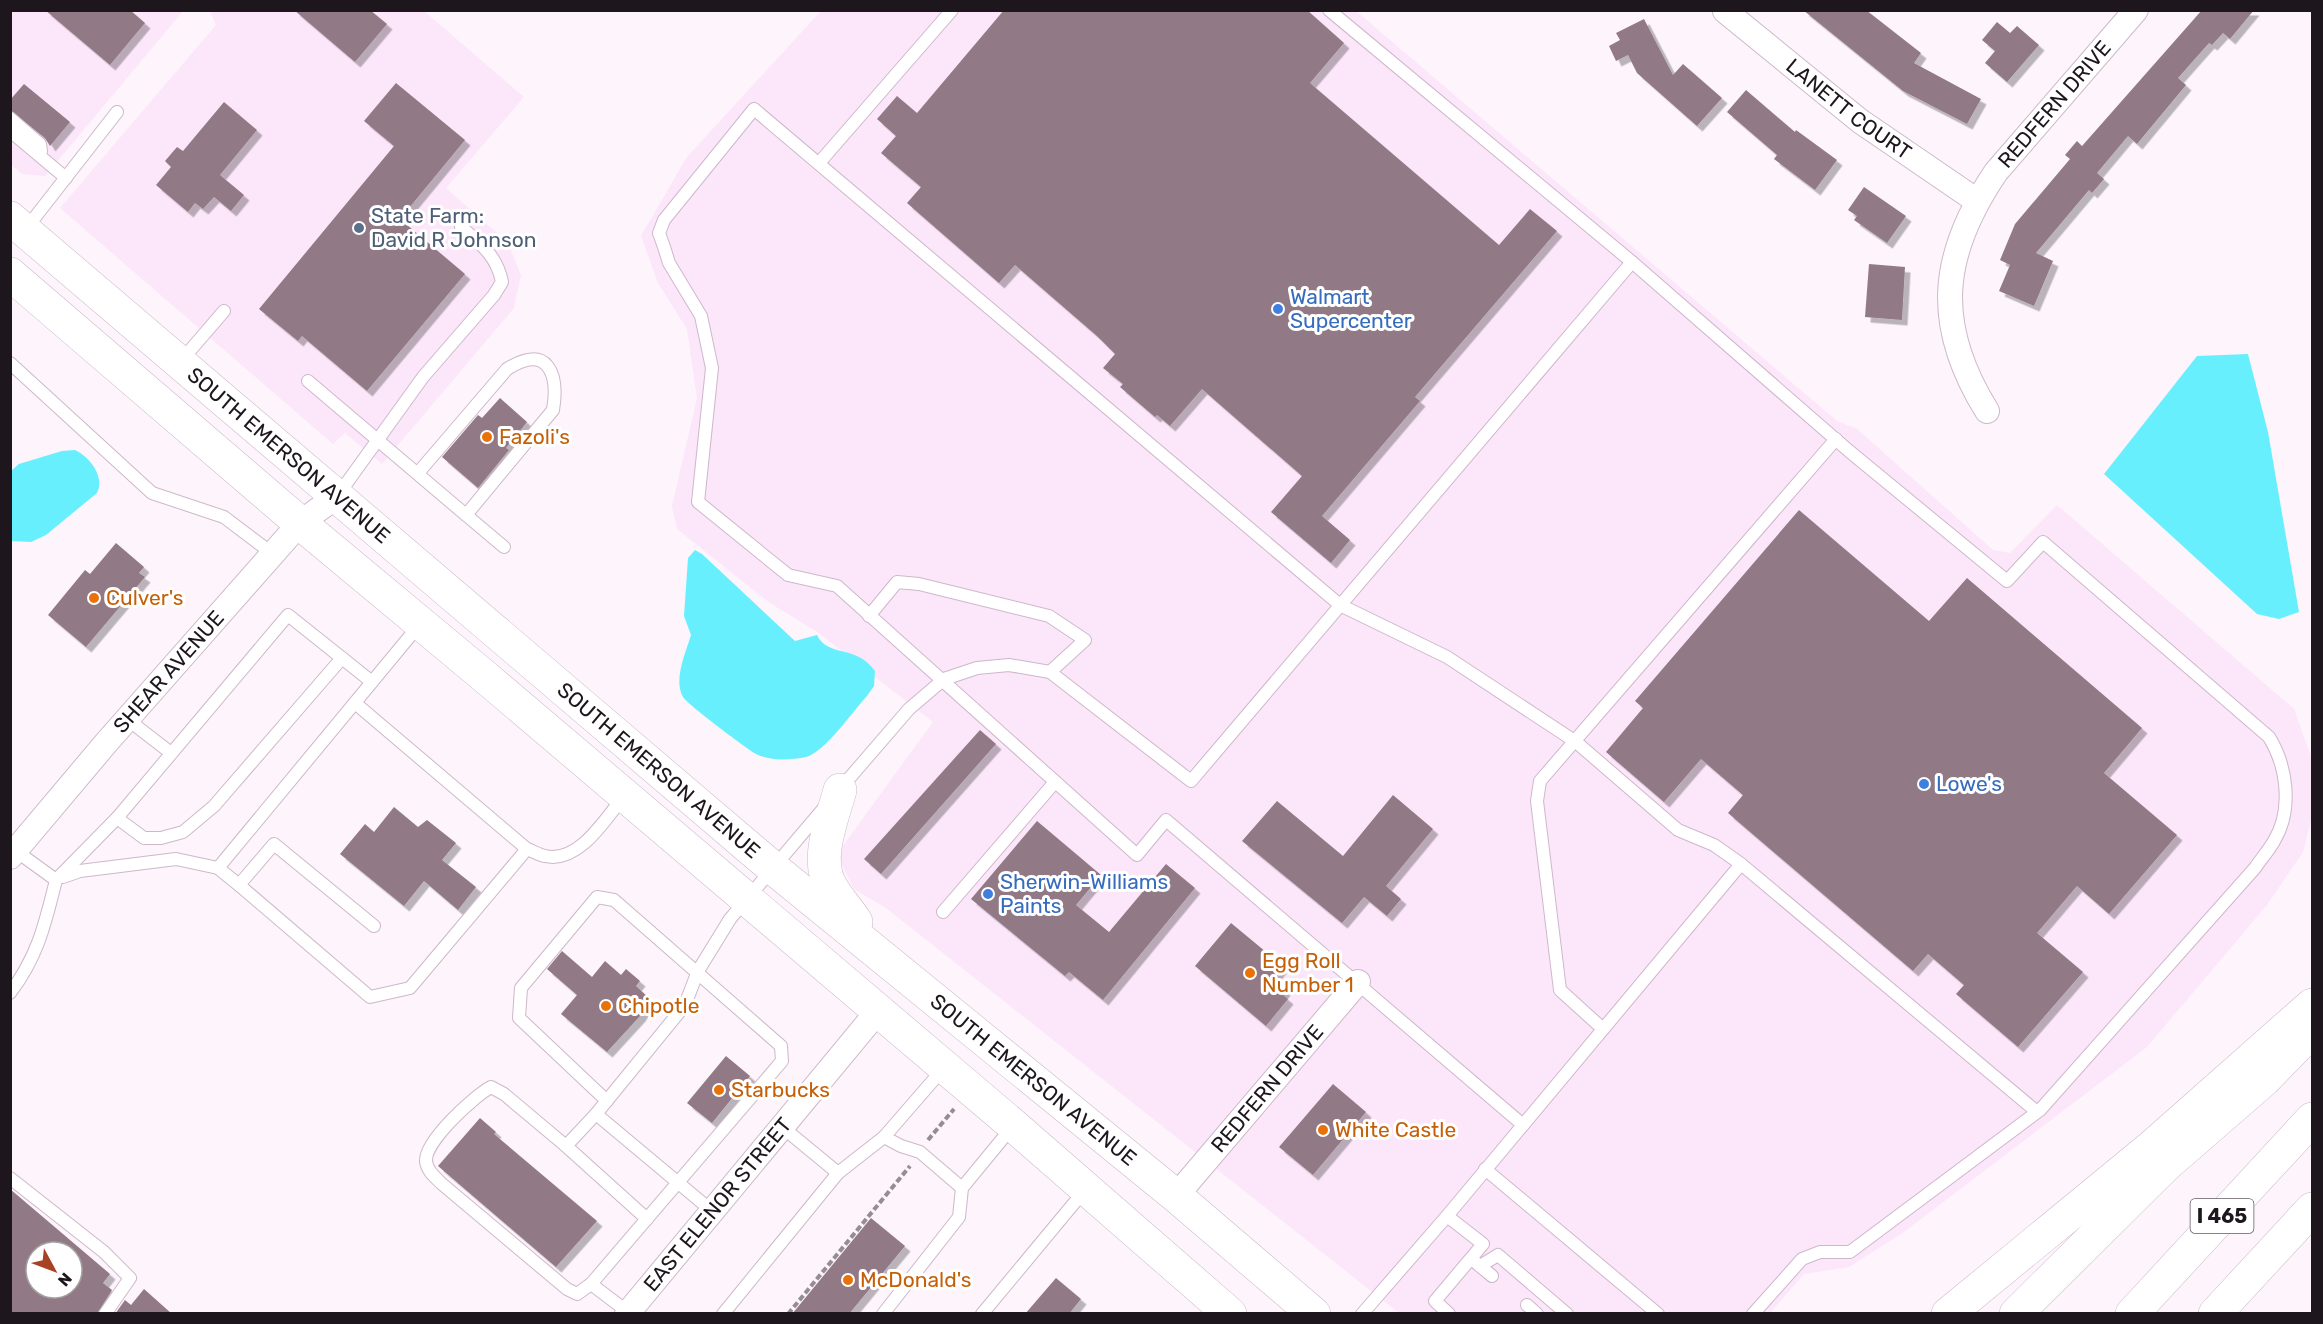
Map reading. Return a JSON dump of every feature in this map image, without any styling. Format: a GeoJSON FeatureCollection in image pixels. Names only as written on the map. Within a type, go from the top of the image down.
{"type":"FeatureCollection","features":[{"type":"Feature","properties":{"kind":"main road","name":"SOUTH EMERSON AVENUE"},"geometry":{"type":"LineString","coordinates":[[18,224],[773,868],[1176,1196],[1314,1314]]}},
{"type":"Feature","properties":{"kind":"main road","name":"SOUTH EMERSON AVENUE"},"geometry":{"type":"LineString","coordinates":[[11,276],[1013,1125],[1084,1190],[1230,1314]]}},
{"type":"Feature","properties":{"kind":"main road"},"geometry":{"type":"LineString","coordinates":[[840,789],[827,839],[825,863],[829,882],[876,951]]}},
{"type":"Feature","properties":{"kind":"main road"},"geometry":{"type":"LineString","coordinates":[[1948,1314],[2149,1149],[2313,1005]]}},
{"type":"Feature","properties":{"kind":"main road"},"geometry":{"type":"LineString","coordinates":[[2016,1314],[2165,1166],[2264,1080],[2313,1031]]}},
{"type":"Feature","properties":{"kind":"main road","name":"I 465"},"geometry":{"type":"LineString","coordinates":[[2132,1314],[2313,1119]]}},
{"type":"Feature","properties":{"kind":"main road","name":"I 465"},"geometry":{"type":"LineString","coordinates":[[2215,1314],[2313,1209]]}},
{"type":"Feature","properties":{"kind":"street","name":"REDFERN DRIVE"},"geometry":{"type":"LineString","coordinates":[[1987,411],[1964,369],[1955,340],[1950,312],[1951,283],[1957,245],[1977,201],[1996,172],[2136,10]]}},
{"type":"Feature","properties":{"kind":"street","name":"LANETT COURT"},"geometry":{"type":"LineString","coordinates":[[1725,11],[1860,121],[1977,201]]}},
{"type":"Feature","properties":{"kind":"street","name":"SHEAR AVENUE"},"geometry":{"type":"LineString","coordinates":[[13,854],[127,719],[300,523],[337,496]]}},
{"type":"Feature","properties":{"kind":"street","name":"REDFERN DRIVE"},"geometry":{"type":"LineString","coordinates":[[1176,1196],[1358,982]]}},
{"type":"Feature","properties":{"kind":"street","name":"EAST ELENOR STREET"},"geometry":{"type":"LineString","coordinates":[[628,1313],[878,1011]]}},
{"type":"Feature","properties":{"kind":"lane"},"geometry":{"type":"LineString","coordinates":[[819,164],[952,10]]}},
{"type":"Feature","properties":{"kind":"lane"},"geometry":{"type":"LineString","coordinates":[[1329,10],[1632,262],[1836,439],[2007,581],[2043,542],[2269,736],[2276,748],[2286,788],[2285,813],[2276,839],[2255,868],[2037,1112],[1850,1252],[1820,1252],[1802,1259],[1753,1314]]}},
{"type":"Feature","properties":{"kind":"lane"},"geometry":{"type":"LineString","coordinates":[[1523,1125],[1166,820],[1137,855],[941,682],[837,586],[788,575],[698,502],[712,368],[701,316],[669,263],[659,233],[664,220],[754,109],[1340,605],[1447,657],[1576,742],[1678,830],[1714,845],[1741,864],[2037,1112]]}},
{"type":"Feature","properties":{"kind":"lane"},"geometry":{"type":"LineString","coordinates":[[18,224],[66,178],[117,112]]}},
{"type":"Feature","properties":{"kind":"lane"},"geometry":{"type":"LineString","coordinates":[[10,118],[40,144],[41,155]]}},
{"type":"Feature","properties":{"kind":"lane"},"geometry":{"type":"LineString","coordinates":[[10,131],[66,178]]}},
{"type":"Feature","properties":{"kind":"lane"},"geometry":{"type":"LineString","coordinates":[[337,496],[423,377],[494,295],[502,282],[499,266],[490,252],[461,227]]}},
{"type":"Feature","properties":{"kind":"lane"},"geometry":{"type":"LineString","coordinates":[[566,1146],[607,1101],[685,1005],[698,971],[730,919],[909,709],[941,682],[977,668],[1009,665],[1050,672],[1191,781],[1632,262]]}},
{"type":"Feature","properties":{"kind":"lane"},"geometry":{"type":"LineString","coordinates":[[180,362],[224,311]]}},
{"type":"Feature","properties":{"kind":"lane"},"geometry":{"type":"LineString","coordinates":[[417,473],[507,369],[521,360],[536,358],[547,364],[553,374],[556,389],[553,410],[466,515]]}},
{"type":"Feature","properties":{"kind":"lane"},"geometry":{"type":"LineString","coordinates":[[10,363],[152,493],[224,517],[273,554]]}},
{"type":"Feature","properties":{"kind":"lane"},"geometry":{"type":"LineString","coordinates":[[308,381],[504,547]]}},
{"type":"Feature","properties":{"kind":"lane"},"geometry":{"type":"LineString","coordinates":[[1603,1029],[1560,990],[1537,801],[1540,781],[1836,439]]}},
{"type":"Feature","properties":{"kind":"lane"},"geometry":{"type":"LineString","coordinates":[[869,616],[897,582],[919,584],[1049,616],[1085,640],[1050,672]]}},
{"type":"Feature","properties":{"kind":"lane"},"geometry":{"type":"LineString","coordinates":[[10,993],[28,969],[44,933],[56,880],[117,818],[288,615],[372,682]]}},
{"type":"Feature","properties":{"kind":"lane"},"geometry":{"type":"LineString","coordinates":[[218,868],[421,623]]}},
{"type":"Feature","properties":{"kind":"lane"},"geometry":{"type":"LineString","coordinates":[[117,818],[144,838],[161,838],[183,832],[214,806],[342,658]]}},
{"type":"Feature","properties":{"kind":"lane"},"geometry":{"type":"LineString","coordinates":[[355,703],[527,849],[546,857],[563,856],[583,844],[624,796]]}},
{"type":"Feature","properties":{"kind":"lane"},"geometry":{"type":"LineString","coordinates":[[127,719],[171,753]]}},
{"type":"Feature","properties":{"kind":"lane"},"geometry":{"type":"LineString","coordinates":[[943,912],[1055,782]]}},
{"type":"Feature","properties":{"kind":"lane"},"geometry":{"type":"LineString","coordinates":[[238,885],[274,844],[374,926]]}},
{"type":"Feature","properties":{"kind":"lane"},"geometry":{"type":"LineString","coordinates":[[56,880],[80,871],[176,859],[218,868],[370,997],[410,988],[527,849]]}},
{"type":"Feature","properties":{"kind":"lane"},"geometry":{"type":"LineString","coordinates":[[13,854],[56,880]]}},
{"type":"Feature","properties":{"kind":"lane"},"geometry":{"type":"LineString","coordinates":[[1362,1314],[1447,1216],[1741,864]]}},
{"type":"Feature","properties":{"kind":"lane"},"geometry":{"type":"LineString","coordinates":[[607,1101],[519,1018],[521,988],[597,897],[614,900],[698,971],[781,1046],[782,1061],[678,1184],[591,1284],[577,1294],[567,1289],[442,1184],[428,1169],[426,1158],[430,1146],[476,1095],[491,1087],[504,1094],[566,1146],[647,1219]]}},
{"type":"Feature","properties":{"kind":"lane"},"geometry":{"type":"LineString","coordinates":[[723,1314],[838,1173],[884,1137],[944,1068]]}},
{"type":"Feature","properties":{"kind":"lane"},"geometry":{"type":"LineString","coordinates":[[596,1114],[712,1211]]}},
{"type":"Feature","properties":{"kind":"lane"},"geometry":{"type":"LineString","coordinates":[[883,1314],[959,1217],[962,1188],[1013,1125]]}},
{"type":"Feature","properties":{"kind":"lane"},"geometry":{"type":"LineString","coordinates":[[781,1126],[838,1173]]}},
{"type":"Feature","properties":{"kind":"lane"},"geometry":{"type":"LineString","coordinates":[[884,1137],[920,1152],[962,1188]]}},
{"type":"Feature","properties":{"kind":"lane"},"geometry":{"type":"LineString","coordinates":[[1485,1169],[1658,1314]]}},
{"type":"Feature","properties":{"kind":"lane"},"geometry":{"type":"LineString","coordinates":[[10,1178],[104,1252],[130,1278],[105,1314]]}},
{"type":"Feature","properties":{"kind":"lane"},"geometry":{"type":"LineString","coordinates":[[982,1314],[1084,1190]]}},
{"type":"Feature","properties":{"kind":"lane"},"geometry":{"type":"LineString","coordinates":[[1447,1216],[1484,1244],[1476,1262],[1435,1301],[1449,1314]]}},
{"type":"Feature","properties":{"kind":"lane"},"geometry":{"type":"LineString","coordinates":[[1476,1262],[1497,1255],[1567,1314]]}},
{"type":"Feature","properties":{"kind":"lane"},"geometry":{"type":"LineString","coordinates":[[1476,1262],[1492,1276]]}},
{"type":"Feature","properties":{"kind":"lane"},"geometry":{"type":"LineString","coordinates":[[591,1284],[628,1313]]}},
{"type":"Feature","properties":{"kind":"lane"},"geometry":{"type":"LineString","coordinates":[[1527,1305],[1537,1314]]}},
{"type":"Feature","properties":{"kind":"path"},"geometry":{"type":"LineString","coordinates":[[788,1314],[958,1104]]}},
{"type":"Feature","properties":{"kind":"shaded area"},"geometry":{"type":"Polygon","coordinates":[[[10,11],[183,11],[45,176],[22,174],[11,165],[10,11]]]}},
{"type":"Feature","properties":{"kind":"shaded area"},"geometry":{"type":"Polygon","coordinates":[[[210,11],[424,11],[524,97],[446,188],[508,243],[521,275],[514,308],[382,464],[345,433],[333,444],[60,208],[216,25],[210,11]]]}},
{"type":"Feature","properties":{"kind":"shaded area"},"geometry":{"type":"Polygon","coordinates":[[[821,11],[1356,11],[1837,421],[1857,429],[1993,550],[2010,553],[2057,505],[2294,709],[2312,759],[2312,816],[2303,852],[2267,905],[2147,1047],[1904,1232],[1849,1267],[1804,1274],[1770,1313],[1399,1313],[886,908],[854,889],[837,854],[933,722],[816,631],[770,603],[677,529],[672,506],[697,398],[687,329],[658,283],[641,236],[687,157],[821,11]]]}},
{"type":"Feature","properties":{"kind":"water"},"geometry":{"type":"Polygon","coordinates":[[[2248,354],[2268,432],[2299,612],[2279,619],[2257,614],[2104,474],[2197,356],[2248,354]]]}},
{"type":"Feature","properties":{"kind":"water"},"geometry":{"type":"Polygon","coordinates":[[[75,450],[86,457],[95,468],[99,481],[97,493],[46,535],[31,542],[11,541],[11,471],[19,464],[62,451],[75,450]]]}},
{"type":"Feature","properties":{"kind":"water"},"geometry":{"type":"Polygon","coordinates":[[[695,550],[795,641],[817,635],[828,647],[859,657],[875,671],[874,686],[867,696],[814,754],[806,757],[774,759],[756,754],[683,697],[679,683],[680,674],[691,635],[684,616],[688,558],[695,550]]]}},
{"type":"Feature","properties":{"kind":"building"},"geometry":{"type":"Polygon","coordinates":[[[45,10],[130,10],[145,23],[110,65],[45,10]]]}},
{"type":"Feature","properties":{"kind":"building"},"geometry":{"type":"Polygon","coordinates":[[[294,10],[370,10],[387,24],[355,62],[294,10]]]}},
{"type":"Feature","properties":{"kind":"building","name":"Walmart Supercenter"},"geometry":{"type":"Polygon","coordinates":[[[1004,10],[1307,10],[1344,43],[1310,83],[1499,245],[1530,209],[1557,231],[1415,397],[1420,401],[1322,516],[1350,540],[1331,563],[1271,512],[1302,476],[1202,389],[1170,426],[1157,415],[1155,417],[1120,387],[1123,384],[1103,368],[1115,354],[1015,265],[999,283],[907,203],[921,187],[881,153],[896,136],[877,119],[897,96],[917,113],[1004,10]]]}},
{"type":"Feature","properties":{"kind":"building"},"geometry":{"type":"Polygon","coordinates":[[[1803,10],[1866,10],[1921,53],[1914,63],[1981,99],[1967,124],[1903,91],[1803,10]]]}},
{"type":"Feature","properties":{"kind":"building"},"geometry":{"type":"Polygon","coordinates":[[[2202,10],[2254,10],[2230,39],[2223,33],[2212,45],[2209,43],[2178,78],[2186,85],[2137,144],[2128,136],[2097,173],[2104,179],[2092,193],[2089,190],[2036,253],[2053,261],[2034,306],[1999,291],[2010,265],[2000,260],[2015,224],[2070,159],[2065,155],[2077,141],[2082,146],[2202,10]]]}},
{"type":"Feature","properties":{"kind":"building"},"geometry":{"type":"Polygon","coordinates":[[[1644,19],[1673,75],[1683,64],[1722,98],[1697,126],[1637,73],[1628,55],[1616,61],[1609,46],[1620,40],[1616,33],[1644,19]]]}},
{"type":"Feature","properties":{"kind":"building"},"geometry":{"type":"Polygon","coordinates":[[[1997,22],[2010,33],[2017,26],[2039,45],[2007,82],[1985,63],[1995,51],[1982,40],[1997,22]]]}},
{"type":"Feature","properties":{"kind":"building"},"geometry":{"type":"Polygon","coordinates":[[[396,83],[465,140],[400,219],[465,274],[367,391],[302,336],[298,341],[259,309],[394,146],[364,121],[396,83]]]}},
{"type":"Feature","properties":{"kind":"building"},"geometry":{"type":"Polygon","coordinates":[[[24,84],[70,122],[50,146],[45,138],[10,110],[10,100],[24,84]]]}},
{"type":"Feature","properties":{"kind":"building"},"geometry":{"type":"Polygon","coordinates":[[[1746,90],[1795,132],[1796,130],[1837,160],[1815,190],[1774,159],[1777,155],[1727,112],[1746,90]]]}},
{"type":"Feature","properties":{"kind":"building"},"geometry":{"type":"Polygon","coordinates":[[[224,102],[257,130],[220,175],[244,195],[231,211],[214,197],[203,209],[195,203],[188,212],[156,185],[171,167],[165,161],[177,147],[183,151],[224,102]]]}},
{"type":"Feature","properties":{"kind":"building"},"geometry":{"type":"Polygon","coordinates":[[[1864,187],[1906,216],[1887,243],[1854,220],[1857,216],[1848,210],[1864,187]]]}},
{"type":"Feature","properties":{"kind":"building"},"geometry":{"type":"Polygon","coordinates":[[[1869,264],[1905,267],[1902,320],[1865,317],[1869,264]]]}},
{"type":"Feature","properties":{"kind":"building","name":"Fazoli's"},"geometry":{"type":"Polygon","coordinates":[[[500,398],[527,422],[506,448],[509,450],[478,488],[442,457],[478,415],[482,418],[500,398]]]}},
{"type":"Feature","properties":{"kind":"building","name":"Lowe's"},"geometry":{"type":"Polygon","coordinates":[[[1799,510],[1929,621],[1967,578],[2142,728],[2104,773],[2177,835],[2109,914],[2077,886],[2037,933],[2083,972],[2018,1047],[1956,994],[1964,985],[1928,954],[1913,971],[1728,813],[1743,795],[1701,759],[1664,802],[1606,752],[1643,708],[1635,701],[1799,510]]]}},
{"type":"Feature","properties":{"kind":"building","name":"Culver's"},"geometry":{"type":"Polygon","coordinates":[[[116,543],[144,567],[139,573],[145,577],[86,647],[48,615],[85,570],[90,574],[116,543]]]}},
{"type":"Feature","properties":{"kind":"building"},"geometry":{"type":"Polygon","coordinates":[[[980,730],[996,744],[881,874],[864,859],[980,730]]]}},
{"type":"Feature","properties":{"kind":"building"},"geometry":{"type":"Polygon","coordinates":[[[1393,795],[1433,829],[1386,886],[1401,899],[1387,916],[1364,897],[1342,923],[1242,841],[1277,801],[1343,856],[1393,795]]]}},
{"type":"Feature","properties":{"kind":"building"},"geometry":{"type":"Polygon","coordinates":[[[394,807],[418,827],[427,820],[456,843],[442,860],[476,887],[458,910],[424,881],[404,906],[340,854],[365,824],[374,832],[394,807]]]}},
{"type":"Feature","properties":{"kind":"building"},"geometry":{"type":"Polygon","coordinates":[[[1037,821],[1101,875],[1076,905],[1109,932],[1166,864],[1195,888],[1103,1000],[1069,972],[1065,976],[971,899],[1037,821]]]}},
{"type":"Feature","properties":{"kind":"building"},"geometry":{"type":"Polygon","coordinates":[[[1231,923],[1283,966],[1272,979],[1285,990],[1282,994],[1288,999],[1266,1026],[1195,966],[1231,923]]]}},
{"type":"Feature","properties":{"kind":"building","name":"Chipotle"},"geometry":{"type":"Polygon","coordinates":[[[562,951],[592,977],[605,961],[621,975],[626,969],[640,981],[636,986],[650,999],[640,1016],[607,1052],[561,1014],[577,995],[547,969],[562,951]]]}},
{"type":"Feature","properties":{"kind":"building","name":"Starbucks"},"geometry":{"type":"Polygon","coordinates":[[[726,1056],[750,1076],[712,1123],[687,1103],[726,1056]]]}},
{"type":"Feature","properties":{"kind":"building","name":"White Castle"},"geometry":{"type":"Polygon","coordinates":[[[1333,1084],[1366,1112],[1313,1175],[1279,1147],[1333,1084]]]}},
{"type":"Feature","properties":{"kind":"building"},"geometry":{"type":"Polygon","coordinates":[[[480,1118],[496,1132],[494,1134],[597,1221],[556,1267],[438,1166],[480,1118]]]}},
{"type":"Feature","properties":{"kind":"building"},"geometry":{"type":"Polygon","coordinates":[[[10,1189],[70,1240],[24,1240],[24,1300],[84,1300],[84,1252],[110,1274],[103,1283],[112,1290],[97,1314],[10,1314],[10,1189]]]}},
{"type":"Feature","properties":{"kind":"building","name":"McDonald's"},"geometry":{"type":"Polygon","coordinates":[[[871,1218],[905,1246],[849,1314],[792,1314],[871,1218]]]}},
{"type":"Feature","properties":{"kind":"building"},"geometry":{"type":"Polygon","coordinates":[[[1056,1278],[1081,1299],[1069,1314],[1025,1314],[1056,1278]]]}},
{"type":"Feature","properties":{"kind":"building"},"geometry":{"type":"Polygon","coordinates":[[[144,1289],[172,1314],[115,1314],[125,1300],[131,1305],[144,1289]]]}},
{"type":"Feature","properties":{"kind":"place","name":"State Farm: David R Johnson"},"geometry":{"type":"Point","coordinates":[359,228]}},
{"type":"Feature","properties":{"kind":"place","name":"Walmart Supercenter"},"geometry":{"type":"Point","coordinates":[1278,309]}},
{"type":"Feature","properties":{"kind":"place","name":"Fazoli's"},"geometry":{"type":"Point","coordinates":[487,437]}},
{"type":"Feature","properties":{"kind":"place","name":"Culver's"},"geometry":{"type":"Point","coordinates":[94,598]}},
{"type":"Feature","properties":{"kind":"place","name":"Lowe's"},"geometry":{"type":"Point","coordinates":[1924,784]}},
{"type":"Feature","properties":{"kind":"place","name":"Sherwin-Williams Paints"},"geometry":{"type":"Point","coordinates":[988,894]}},
{"type":"Feature","properties":{"kind":"place","name":"Egg Roll Number 1"},"geometry":{"type":"Point","coordinates":[1250,973]}},
{"type":"Feature","properties":{"kind":"place","name":"Chipotle"},"geometry":{"type":"Point","coordinates":[606,1006]}},
{"type":"Feature","properties":{"kind":"place","name":"Starbucks"},"geometry":{"type":"Point","coordinates":[719,1090]}},
{"type":"Feature","properties":{"kind":"place","name":"White Castle"},"geometry":{"type":"Point","coordinates":[1323,1130]}},
{"type":"Feature","properties":{"kind":"place","name":"McDonald's"},"geometry":{"type":"Point","coordinates":[848,1280]}}]}
